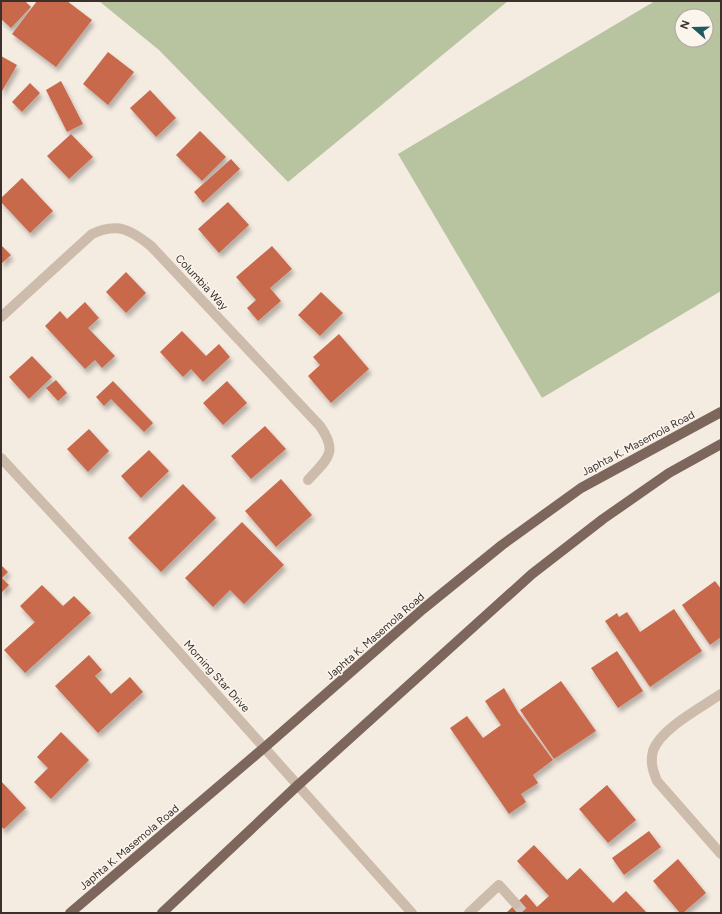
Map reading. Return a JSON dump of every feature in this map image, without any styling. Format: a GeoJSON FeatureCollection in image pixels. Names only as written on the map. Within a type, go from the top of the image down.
{"type":"FeatureCollection","features":[{"type":"Feature","properties":{"kind":"main road","name":"Japhta K. Masemola Road"},"geometry":{"type":"LineString","coordinates":[[70,913],[265,747],[423,609],[502,545],[581,488],[721,412]]}},
{"type":"Feature","properties":{"kind":"main road"},"geometry":{"type":"LineString","coordinates":[[162,913],[297,786],[532,574],[603,519],[669,473],[721,444]]}},
{"type":"Feature","properties":{"kind":"street","name":"Columbia Way"},"geometry":{"type":"LineString","coordinates":[[1,317],[92,234],[105,228],[121,228],[137,234],[151,246],[320,426],[328,437],[331,447],[327,459],[308,480]]}},
{"type":"Feature","properties":{"kind":"street","name":"Morning Star Drive"},"geometry":{"type":"LineString","coordinates":[[1,458],[126,593],[412,913]]}},
{"type":"Feature","properties":{"kind":"street"},"geometry":{"type":"LineString","coordinates":[[721,694],[671,729],[661,738],[654,751],[652,768],[657,781],[721,854]]}},
{"type":"Feature","properties":{"kind":"street"},"geometry":{"type":"LineString","coordinates":[[469,913],[499,885],[516,904]]}},
{"type":"Feature","properties":{"kind":"green space"},"geometry":{"type":"Polygon","coordinates":[[[99,1],[508,1],[288,182],[159,50],[99,1]]]}},
{"type":"Feature","properties":{"kind":"green space"},"geometry":{"type":"Polygon","coordinates":[[[655,1],[721,1],[721,291],[542,398],[398,154],[655,1]]]}},
{"type":"Feature","properties":{"kind":"building"},"geometry":{"type":"Polygon","coordinates":[[[1,1],[25,1],[31,7],[11,28],[1,19],[1,1]]]}},
{"type":"Feature","properties":{"kind":"building"},"geometry":{"type":"Polygon","coordinates":[[[37,1],[67,1],[92,20],[56,67],[12,34],[37,1]]]}},
{"type":"Feature","properties":{"kind":"building"},"geometry":{"type":"Polygon","coordinates":[[[108,52],[134,72],[108,105],[83,84],[108,52]]]}},
{"type":"Feature","properties":{"kind":"building"},"geometry":{"type":"Polygon","coordinates":[[[1,56],[17,65],[1,93],[1,56]]]}},
{"type":"Feature","properties":{"kind":"building"},"geometry":{"type":"Polygon","coordinates":[[[61,81],[83,124],[67,132],[46,90],[61,81]]]}},
{"type":"Feature","properties":{"kind":"building"},"geometry":{"type":"Polygon","coordinates":[[[30,83],[40,93],[22,112],[12,102],[30,83]]]}},
{"type":"Feature","properties":{"kind":"building"},"geometry":{"type":"Polygon","coordinates":[[[150,90],[176,118],[156,137],[130,108],[150,90]]]}},
{"type":"Feature","properties":{"kind":"building"},"geometry":{"type":"Polygon","coordinates":[[[200,131],[226,157],[202,181],[176,155],[200,131]]]}},
{"type":"Feature","properties":{"kind":"building"},"geometry":{"type":"Polygon","coordinates":[[[71,134],[93,157],[69,179],[47,156],[71,134]]]}},
{"type":"Feature","properties":{"kind":"building"},"geometry":{"type":"Polygon","coordinates":[[[231,159],[240,169],[203,203],[194,192],[231,159]]]}},
{"type":"Feature","properties":{"kind":"building"},"geometry":{"type":"Polygon","coordinates":[[[22,178],[53,211],[30,233],[1,202],[1,198],[22,178]]]}},
{"type":"Feature","properties":{"kind":"building"},"geometry":{"type":"Polygon","coordinates":[[[228,202],[249,225],[219,253],[198,229],[228,202]]]}},
{"type":"Feature","properties":{"kind":"building"},"geometry":{"type":"Polygon","coordinates":[[[1,245],[11,255],[1,264],[1,245]]]}},
{"type":"Feature","properties":{"kind":"building"},"geometry":{"type":"Polygon","coordinates":[[[272,246],[292,269],[270,288],[281,301],[258,321],[247,308],[256,300],[236,277],[272,246]]]}},
{"type":"Feature","properties":{"kind":"building"},"geometry":{"type":"Polygon","coordinates":[[[126,272],[146,293],[126,313],[106,292],[126,272]]]}},
{"type":"Feature","properties":{"kind":"building"},"geometry":{"type":"Polygon","coordinates":[[[321,292],[343,313],[320,336],[298,315],[321,292]]]}},
{"type":"Feature","properties":{"kind":"building"},"geometry":{"type":"Polygon","coordinates":[[[85,302],[99,318],[88,328],[115,356],[102,368],[95,360],[85,369],[45,326],[60,311],[67,319],[85,302]]]}},
{"type":"Feature","properties":{"kind":"building"},"geometry":{"type":"Polygon","coordinates":[[[182,331],[206,356],[219,344],[230,357],[203,382],[191,369],[183,377],[160,352],[182,331]]]}},
{"type":"Feature","properties":{"kind":"building"},"geometry":{"type":"Polygon","coordinates":[[[339,334],[369,369],[331,403],[308,376],[320,365],[313,357],[339,334]]]}},
{"type":"Feature","properties":{"kind":"building"},"geometry":{"type":"Polygon","coordinates":[[[32,356],[52,377],[29,399],[9,377],[32,356]]]}},
{"type":"Feature","properties":{"kind":"building"},"geometry":{"type":"Polygon","coordinates":[[[56,380],[67,393],[58,401],[46,388],[56,380]]]}},
{"type":"Feature","properties":{"kind":"building"},"geometry":{"type":"Polygon","coordinates":[[[113,381],[153,423],[144,432],[111,399],[104,406],[96,397],[113,381]]]}},
{"type":"Feature","properties":{"kind":"building"},"geometry":{"type":"Polygon","coordinates":[[[227,381],[247,403],[223,425],[203,403],[227,381]]]}},
{"type":"Feature","properties":{"kind":"building"},"geometry":{"type":"Polygon","coordinates":[[[265,426],[286,449],[251,479],[231,456],[265,426]]]}},
{"type":"Feature","properties":{"kind":"building"},"geometry":{"type":"Polygon","coordinates":[[[89,429],[109,451],[88,472],[67,449],[89,429]]]}},
{"type":"Feature","properties":{"kind":"building"},"geometry":{"type":"Polygon","coordinates":[[[149,450],[169,471],[141,498],[121,476],[149,450]]]}},
{"type":"Feature","properties":{"kind":"building"},"geometry":{"type":"Polygon","coordinates":[[[281,479],[312,515],[276,547],[245,511],[281,479]]]}},
{"type":"Feature","properties":{"kind":"building"},"geometry":{"type":"Polygon","coordinates":[[[183,484],[216,518],[161,572],[128,538],[183,484]]]}},
{"type":"Feature","properties":{"kind":"building"},"geometry":{"type":"Polygon","coordinates":[[[242,522],[284,565],[244,604],[230,590],[213,607],[185,578],[242,522]]]}},
{"type":"Feature","properties":{"kind":"building"},"geometry":{"type":"Polygon","coordinates":[[[1,565],[8,572],[2,578],[9,585],[1,593],[1,565]]]}},
{"type":"Feature","properties":{"kind":"building"},"geometry":{"type":"Polygon","coordinates":[[[715,581],[721,589],[721,637],[710,645],[682,605],[715,581]]]}},
{"type":"Feature","properties":{"kind":"building"},"geometry":{"type":"Polygon","coordinates":[[[42,585],[63,606],[74,596],[91,613],[25,673],[4,650],[35,622],[20,606],[42,585]]]}},
{"type":"Feature","properties":{"kind":"building"},"geometry":{"type":"Polygon","coordinates":[[[674,609],[702,651],[650,687],[605,621],[617,613],[619,617],[627,612],[640,632],[674,609]]]}},
{"type":"Feature","properties":{"kind":"building"},"geometry":{"type":"Polygon","coordinates":[[[617,651],[643,691],[618,708],[591,668],[617,651]]]}},
{"type":"Feature","properties":{"kind":"building"},"geometry":{"type":"Polygon","coordinates":[[[89,655],[102,670],[95,676],[111,694],[130,677],[143,692],[98,733],[55,686],[89,655]]]}},
{"type":"Feature","properties":{"kind":"building"},"geometry":{"type":"Polygon","coordinates":[[[561,681],[596,731],[554,759],[520,710],[561,681]]]}},
{"type":"Feature","properties":{"kind":"building"},"geometry":{"type":"Polygon","coordinates":[[[504,688],[518,712],[553,760],[533,775],[538,783],[521,794],[526,802],[509,814],[450,728],[467,716],[483,738],[501,725],[485,701],[504,688]]]}},
{"type":"Feature","properties":{"kind":"building"},"geometry":{"type":"Polygon","coordinates":[[[61,732],[89,760],[51,799],[34,782],[48,768],[37,757],[61,732]]]}},
{"type":"Feature","properties":{"kind":"building"},"geometry":{"type":"Polygon","coordinates":[[[1,781],[26,808],[4,829],[1,827],[1,781]]]}},
{"type":"Feature","properties":{"kind":"building"},"geometry":{"type":"Polygon","coordinates":[[[607,785],[636,820],[608,843],[579,809],[607,785]]]}},
{"type":"Feature","properties":{"kind":"building"},"geometry":{"type":"Polygon","coordinates":[[[649,831],[661,847],[624,875],[612,858],[649,831]]]}},
{"type":"Feature","properties":{"kind":"building"},"geometry":{"type":"Polygon","coordinates":[[[534,845],[567,880],[580,868],[613,903],[626,891],[647,913],[506,913],[526,894],[537,907],[549,896],[517,861],[534,845]]]}},
{"type":"Feature","properties":{"kind":"building"},"geometry":{"type":"Polygon","coordinates":[[[678,859],[706,893],[683,913],[680,913],[653,881],[678,859]]]}},
{"type":"Feature","properties":{"kind":"tunnel"},"geometry":{"type":"LineString","coordinates":[[516,904],[524,913]]}}]}
